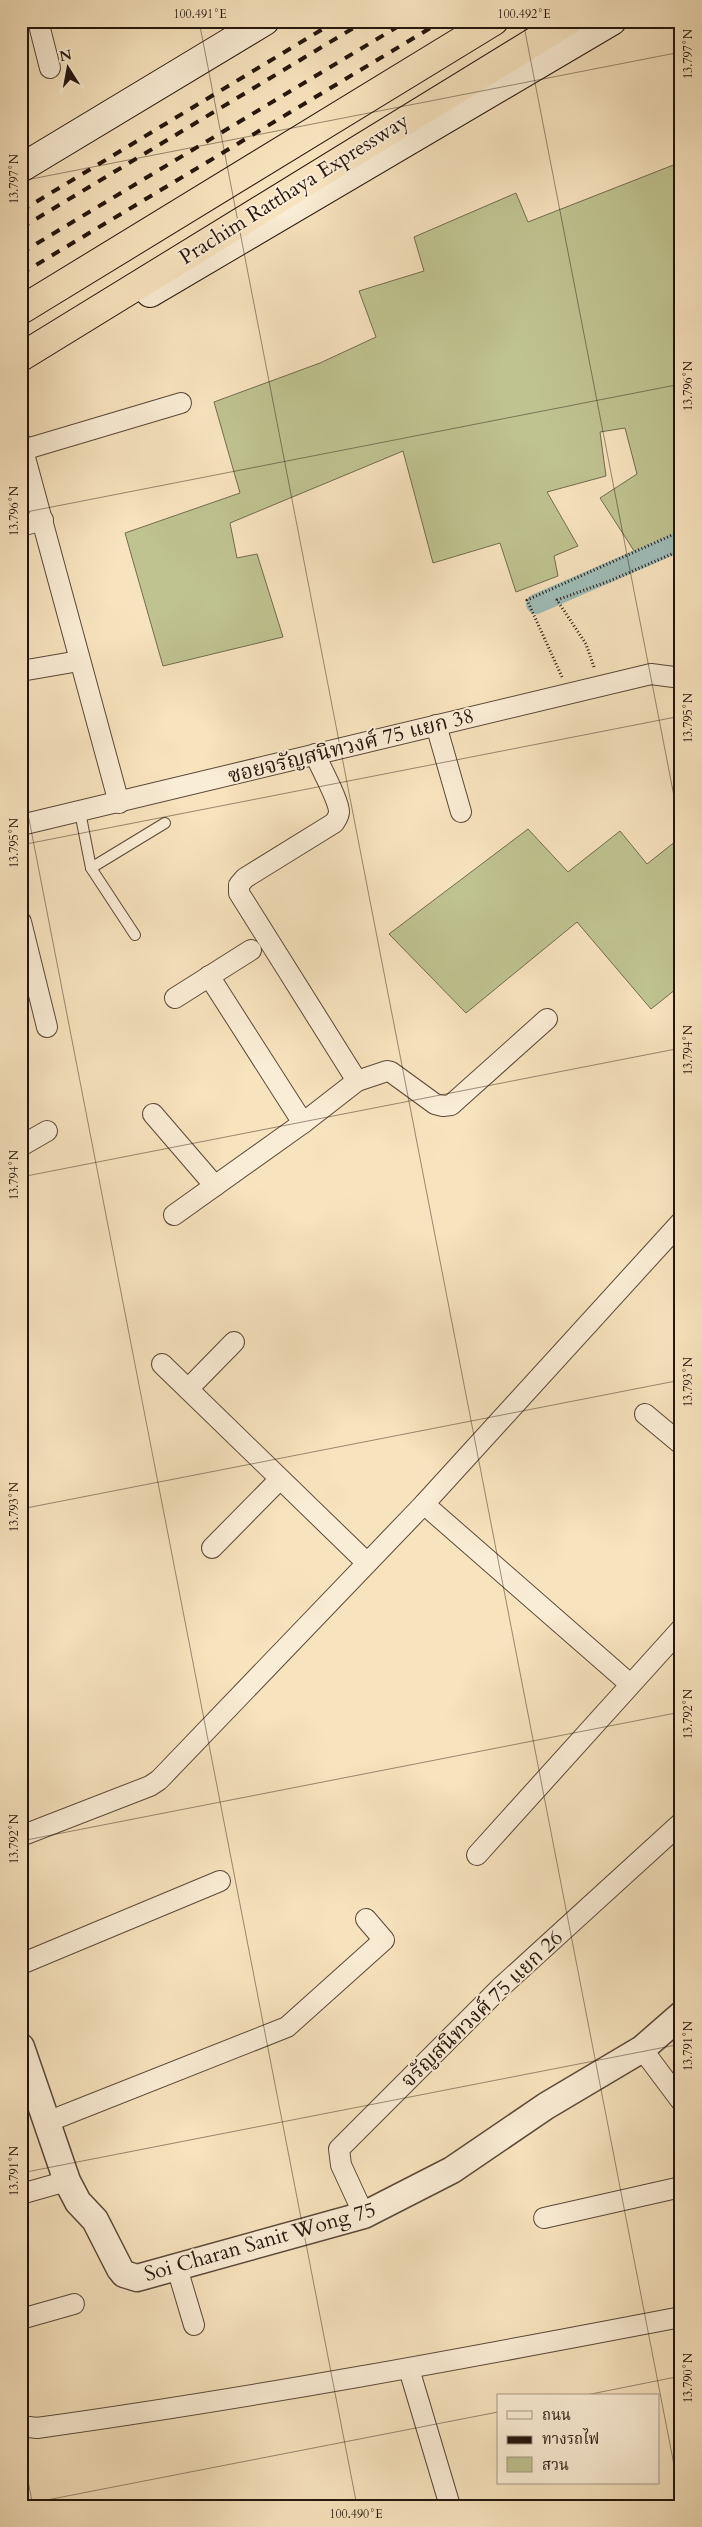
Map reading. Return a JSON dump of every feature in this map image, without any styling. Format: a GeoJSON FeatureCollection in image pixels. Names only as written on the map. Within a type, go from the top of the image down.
{"type":"FeatureCollection","features":[{"type":"Feature","properties":{"kind":"highway","name":"Prachim Ratthaya Expressway"},"geometry":{"type":"LineString","coordinates":[[21,310],[494,21]]}},
{"type":"Feature","properties":{"kind":"highway","name":"Prachim Ratthaya Expressway"},"geometry":{"type":"LineString","coordinates":[[21,357],[568,21]]}},
{"type":"Feature","properties":{"kind":"main road"},"geometry":{"type":"LineString","coordinates":[[21,168],[265,21]]}},
{"type":"Feature","properties":{"kind":"main road"},"geometry":{"type":"LineString","coordinates":[[21,369],[612,21]]}},
{"type":"Feature","properties":{"kind":"street"},"geometry":{"type":"LineString","coordinates":[[38,21],[50,68]]}},
{"type":"Feature","properties":{"kind":"street"},"geometry":{"type":"LineString","coordinates":[[119,803],[22,447],[181,403]]}},
{"type":"Feature","properties":{"kind":"street"},"geometry":{"type":"LineString","coordinates":[[21,526],[43,520]]}},
{"type":"Feature","properties":{"kind":"street"},"geometry":{"type":"LineString","coordinates":[[21,671],[80,661]]}},
{"type":"Feature","properties":{"kind":"street","name":"ซอยจรัญสนิทวงศ์ 75 แยก 38"},"geometry":{"type":"LineString","coordinates":[[21,825],[651,674],[681,678]]}},
{"type":"Feature","properties":{"kind":"street"},"geometry":{"type":"LineString","coordinates":[[436,725],[461,812]]}},
{"type":"Feature","properties":{"kind":"street"},"geometry":{"type":"LineString","coordinates":[[315,754],[336,804],[339,814],[337,819],[334,823],[245,878],[239,885],[239,893],[357,1081]]}},
{"type":"Feature","properties":{"kind":"street"},"geometry":{"type":"LineString","coordinates":[[21,922],[47,1028]]}},
{"type":"Feature","properties":{"kind":"street"},"geometry":{"type":"LineString","coordinates":[[175,998],[251,950]]}},
{"type":"Feature","properties":{"kind":"street"},"geometry":{"type":"LineString","coordinates":[[209,976],[303,1123]]}},
{"type":"Feature","properties":{"kind":"street"},"geometry":{"type":"LineString","coordinates":[[174,1215],[303,1123],[357,1081],[387,1071],[391,1072],[435,1104],[451,1105],[547,1019]]}},
{"type":"Feature","properties":{"kind":"street"},"geometry":{"type":"LineString","coordinates":[[153,1114],[214,1186]]}},
{"type":"Feature","properties":{"kind":"street"},"geometry":{"type":"LineString","coordinates":[[21,1146],[46,1131]]}},
{"type":"Feature","properties":{"kind":"street"},"geometry":{"type":"LineString","coordinates":[[21,1836],[150,1786],[159,1780],[366,1562],[424,1504],[681,1222]]}},
{"type":"Feature","properties":{"kind":"street"},"geometry":{"type":"LineString","coordinates":[[188,1389],[234,1342]]}},
{"type":"Feature","properties":{"kind":"street"},"geometry":{"type":"LineString","coordinates":[[162,1364],[279,1480],[366,1562]]}},
{"type":"Feature","properties":{"kind":"street"},"geometry":{"type":"LineString","coordinates":[[645,1414],[681,1444]]}},
{"type":"Feature","properties":{"kind":"street"},"geometry":{"type":"LineString","coordinates":[[212,1548],[279,1480]]}},
{"type":"Feature","properties":{"kind":"street"},"geometry":{"type":"LineString","coordinates":[[424,1504],[630,1684]]}},
{"type":"Feature","properties":{"kind":"street"},"geometry":{"type":"LineString","coordinates":[[477,1855],[681,1629]]}},
{"type":"Feature","properties":{"kind":"street","name":"จรัญสนิทวงศ์ 75 แยก 26"},"geometry":{"type":"LineString","coordinates":[[364,2215],[341,2165],[339,2149],[500,1988],[681,1823]]}},
{"type":"Feature","properties":{"kind":"street"},"geometry":{"type":"LineString","coordinates":[[21,1964],[220,1881]]}},
{"type":"Feature","properties":{"kind":"street"},"geometry":{"type":"LineString","coordinates":[[47,2122],[287,2027],[384,1940],[366,1919]]}},
{"type":"Feature","properties":{"kind":"street","name":"Soi Charan Sanit Wong 75"},"geometry":{"type":"LineString","coordinates":[[21,2047],[67,2180],[78,2202],[95,2220],[124,2274],[138,2278],[364,2215],[452,2170],[546,2106],[642,2049],[681,2015]]}},
{"type":"Feature","properties":{"kind":"street"},"geometry":{"type":"LineString","coordinates":[[642,2049],[681,2101]]}},
{"type":"Feature","properties":{"kind":"street"},"geometry":{"type":"LineString","coordinates":[[21,2194],[67,2180]]}},
{"type":"Feature","properties":{"kind":"street"},"geometry":{"type":"LineString","coordinates":[[544,2218],[681,2187]]}},
{"type":"Feature","properties":{"kind":"street"},"geometry":{"type":"LineString","coordinates":[[177,2268],[194,2325]]}},
{"type":"Feature","properties":{"kind":"street"},"geometry":{"type":"LineString","coordinates":[[21,2320],[74,2304]]}},
{"type":"Feature","properties":{"kind":"street"},"geometry":{"type":"LineString","coordinates":[[21,2426],[37,2428],[189,2407],[409,2369],[681,2317]]}},
{"type":"Feature","properties":{"kind":"street"},"geometry":{"type":"LineString","coordinates":[[409,2369],[450,2506]]}},
{"type":"Feature","properties":{"kind":"lane"},"geometry":{"type":"LineString","coordinates":[[80,812],[91,868],[135,935]]}},
{"type":"Feature","properties":{"kind":"lane"},"geometry":{"type":"LineString","coordinates":[[91,868],[165,823]]}},
{"type":"Feature","properties":{"kind":"path"},"geometry":{"type":"LineString","coordinates":[[570,693],[527,600],[681,531]]}},
{"type":"Feature","properties":{"kind":"path"},"geometry":{"type":"LineString","coordinates":[[595,668],[586,644],[557,600],[612,580],[681,550]]}},
{"type":"Feature","properties":{"kind":"green space"},"geometry":{"type":"Polygon","coordinates":[[[681,162],[681,537],[638,557],[600,498],[637,474],[625,428],[600,432],[606,476],[547,492],[578,546],[554,556],[558,576],[516,592],[500,543],[433,563],[403,451],[230,523],[237,558],[257,554],[283,637],[163,666],[125,533],[240,493],[214,402],[320,363],[376,337],[359,291],[424,271],[414,237],[516,193],[528,222],[681,162]]]}},
{"type":"Feature","properties":{"kind":"green space"},"geometry":{"type":"Polygon","coordinates":[[[528,829],[568,872],[620,831],[647,864],[681,837],[681,985],[651,1009],[577,922],[466,1013],[389,934],[528,829]]]}},
{"type":"Feature","properties":{"kind":"waterway"},"geometry":{"type":"LineString","coordinates":[[536,604],[681,541]]}},
{"type":"Feature","properties":{"kind":"railway"},"geometry":{"type":"LineString","coordinates":[[21,211],[336,21]]}},
{"type":"Feature","properties":{"kind":"railway"},"geometry":{"type":"LineString","coordinates":[[21,228],[365,21]]}},
{"type":"Feature","properties":{"kind":"railway"},"geometry":{"type":"LineString","coordinates":[[21,253],[407,21]]}},
{"type":"Feature","properties":{"kind":"railway"},"geometry":{"type":"LineString","coordinates":[[21,274],[442,21]]}}]}
